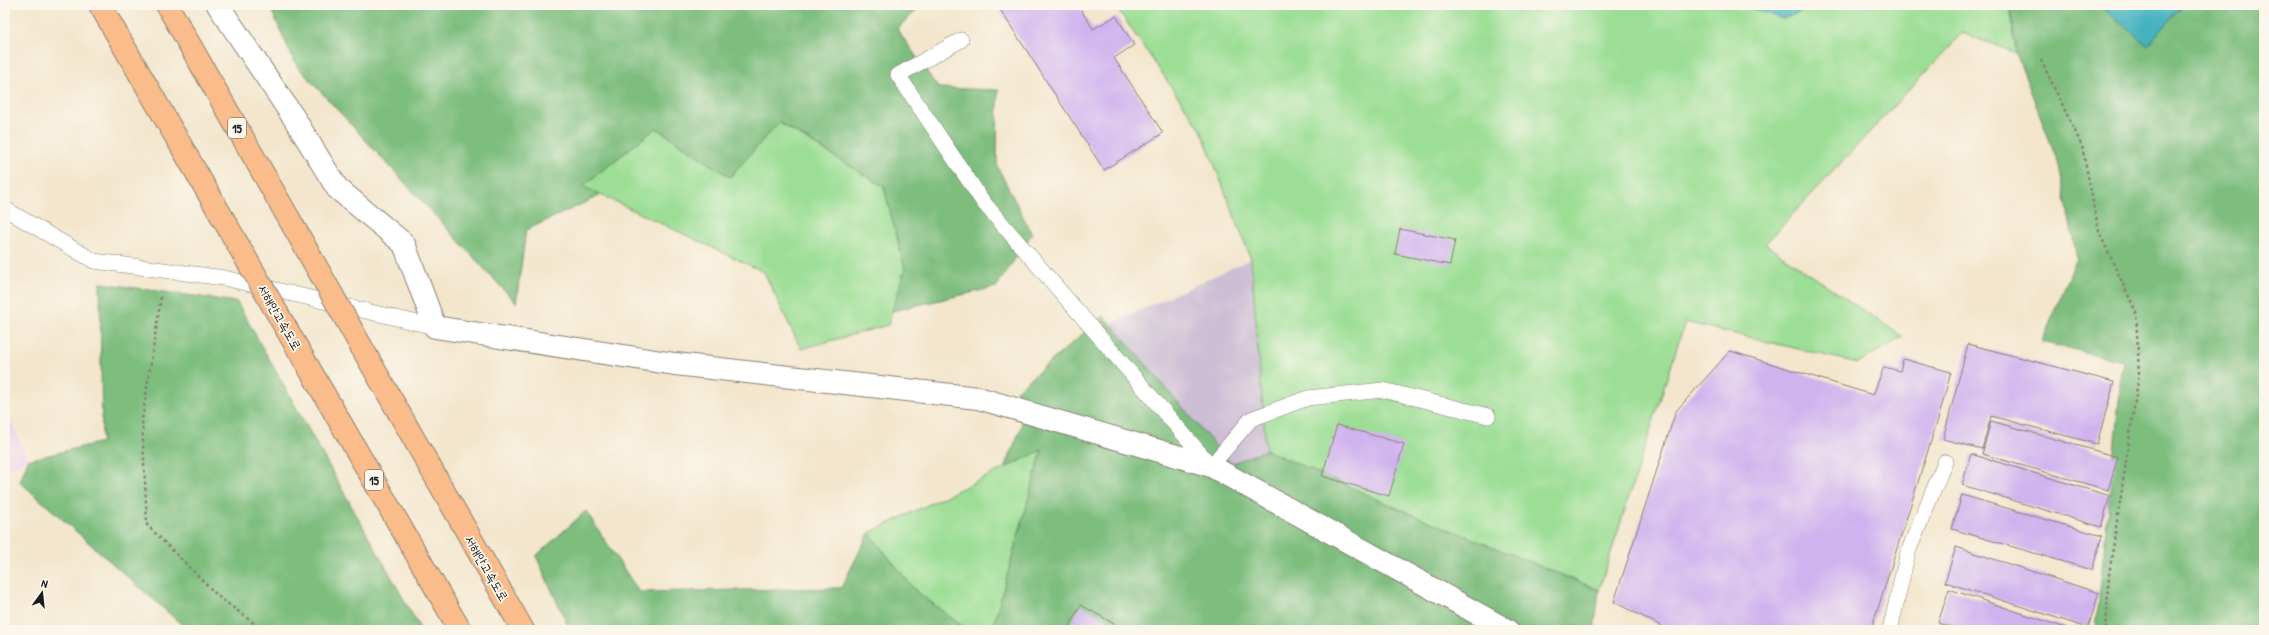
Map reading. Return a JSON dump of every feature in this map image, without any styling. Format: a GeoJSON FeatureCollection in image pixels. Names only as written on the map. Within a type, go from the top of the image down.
{"type":"FeatureCollection","features":[{"type":"Feature","properties":{"kind":"highway","name":"서해안고속도로"},"geometry":{"type":"LineString","coordinates":[[100,5],[460,630]]}},
{"type":"Feature","properties":{"kind":"highway","name":"서해안고속도로"},"geometry":{"type":"LineString","coordinates":[[167,5],[523,630]]}},
{"type":"Feature","properties":{"kind":"street"},"geometry":{"type":"LineString","coordinates":[[218,5],[294,118],[337,188],[404,244],[435,327],[675,364],[978,398],[1211,466],[1507,630]]}},
{"type":"Feature","properties":{"kind":"lane"},"geometry":{"type":"LineString","coordinates":[[961,40],[898,75],[984,203],[1211,466],[1251,419],[1308,398],[1383,390],[1488,416]]}},
{"type":"Feature","properties":{"kind":"lane"},"geometry":{"type":"LineString","coordinates":[[5,209],[94,261],[224,278],[435,327]]}},
{"type":"Feature","properties":{"kind":"lane"},"geometry":{"type":"LineString","coordinates":[[1890,630],[1908,552],[1945,462]]}},
{"type":"Feature","properties":{"kind":"path"},"geometry":{"type":"LineString","coordinates":[[2041,60],[2082,146],[2099,232],[2136,312],[2139,374],[2109,575],[2106,630]]}},
{"type":"Feature","properties":{"kind":"path"},"geometry":{"type":"LineString","coordinates":[[166,271],[142,420],[147,525],[219,597],[263,630]]}},
{"type":"Feature","properties":{"kind":"shaded area"},"geometry":{"type":"Polygon","coordinates":[[[1251,259],[1266,450],[1231,464],[1111,324],[1251,259]]]}},
{"type":"Feature","properties":{"kind":"shaded area"},"geometry":{"type":"Polygon","coordinates":[[[5,407],[28,460],[5,469],[5,407]]]}},
{"type":"Feature","properties":{"kind":"green space"},"geometry":{"type":"Polygon","coordinates":[[[269,5],[922,5],[897,29],[938,88],[998,90],[997,166],[1032,234],[996,287],[892,311],[905,269],[884,187],[779,122],[730,177],[656,128],[583,186],[601,195],[526,230],[516,303],[296,65],[269,5]]]}},
{"type":"Feature","properties":{"kind":"green space"},"geometry":{"type":"Polygon","coordinates":[[[1115,5],[1742,5],[1783,19],[1817,5],[2010,5],[2016,53],[1962,33],[1765,244],[1903,337],[1857,363],[1685,322],[1599,590],[1404,511],[1266,450],[1251,259],[1201,130],[1115,5]]]}},
{"type":"Feature","properties":{"kind":"green space"},"geometry":{"type":"Polygon","coordinates":[[[2010,5],[2099,5],[2148,44],[2183,5],[2264,5],[2264,630],[2096,630],[2123,361],[2042,342],[2077,258],[2058,162],[2016,53],[2010,5]]]}},
{"type":"Feature","properties":{"kind":"green space"},"geometry":{"type":"Polygon","coordinates":[[[778,122],[884,187],[905,269],[888,325],[801,349],[764,272],[582,186],[656,128],[730,177],[778,122]]]}},
{"type":"Feature","properties":{"kind":"green space"},"geometry":{"type":"Polygon","coordinates":[[[100,283],[237,302],[421,630],[188,630],[20,482],[28,460],[102,442],[100,283]]]}},
{"type":"Feature","properties":{"kind":"green space"},"geometry":{"type":"Polygon","coordinates":[[[1104,316],[1231,464],[1266,450],[1404,511],[1599,590],[1594,630],[992,630],[1042,450],[1005,468],[1022,425],[1016,391],[1104,316]]]}},
{"type":"Feature","properties":{"kind":"green space"},"geometry":{"type":"Polygon","coordinates":[[[1042,450],[992,630],[967,630],[915,590],[869,533],[1042,450]]]}},
{"type":"Feature","properties":{"kind":"green space"},"geometry":{"type":"Polygon","coordinates":[[[586,511],[639,592],[841,588],[869,533],[915,590],[967,630],[570,630],[536,556],[586,511]]]}},
{"type":"Feature","properties":{"kind":"water"},"geometry":{"type":"Polygon","coordinates":[[[1742,5],[1817,5],[1783,19],[1742,5]]]}},
{"type":"Feature","properties":{"kind":"water"},"geometry":{"type":"Polygon","coordinates":[[[2099,5],[2183,5],[2148,45],[2099,5]]]}},
{"type":"Feature","properties":{"kind":"building"},"geometry":{"type":"Polygon","coordinates":[[[1003,5],[1078,5],[1093,29],[1116,16],[1134,45],[1114,58],[1163,133],[1104,170],[999,8],[1003,5]]]}},
{"type":"Feature","properties":{"kind":"building"},"geometry":{"type":"Polygon","coordinates":[[[1400,229],[1455,240],[1450,265],[1395,254],[1400,229]]]}},
{"type":"Feature","properties":{"kind":"building"},"geometry":{"type":"Polygon","coordinates":[[[1968,344],[2114,382],[2097,444],[1991,416],[1982,449],[1943,439],[1968,344]]]}},
{"type":"Feature","properties":{"kind":"building"},"geometry":{"type":"Polygon","coordinates":[[[1730,351],[1873,395],[1884,367],[1900,371],[1903,359],[1951,372],[1939,416],[1871,630],[1669,630],[1614,602],[1676,411],[1730,351]]]}},
{"type":"Feature","properties":{"kind":"building"},"geometry":{"type":"Polygon","coordinates":[[[1991,421],[2118,457],[2108,490],[1982,454],[1991,421]]]}},
{"type":"Feature","properties":{"kind":"building"},"geometry":{"type":"Polygon","coordinates":[[[1337,425],[1404,444],[1389,496],[1322,476],[1337,425]]]}},
{"type":"Feature","properties":{"kind":"building"},"geometry":{"type":"Polygon","coordinates":[[[1971,454],[2110,496],[2101,527],[1962,485],[1971,454]]]}},
{"type":"Feature","properties":{"kind":"building"},"geometry":{"type":"Polygon","coordinates":[[[1962,495],[2102,536],[2092,570],[1952,529],[1962,495]]]}},
{"type":"Feature","properties":{"kind":"building"},"geometry":{"type":"Polygon","coordinates":[[[1956,547],[2099,593],[2088,628],[1945,582],[1956,547]]]}},
{"type":"Feature","properties":{"kind":"building"},"geometry":{"type":"Polygon","coordinates":[[[1949,589],[2072,630],[1960,630],[1938,623],[1949,589]]]}},
{"type":"Feature","properties":{"kind":"building"},"geometry":{"type":"Polygon","coordinates":[[[1081,605],[1125,630],[1067,630],[1081,605]]]}}]}
